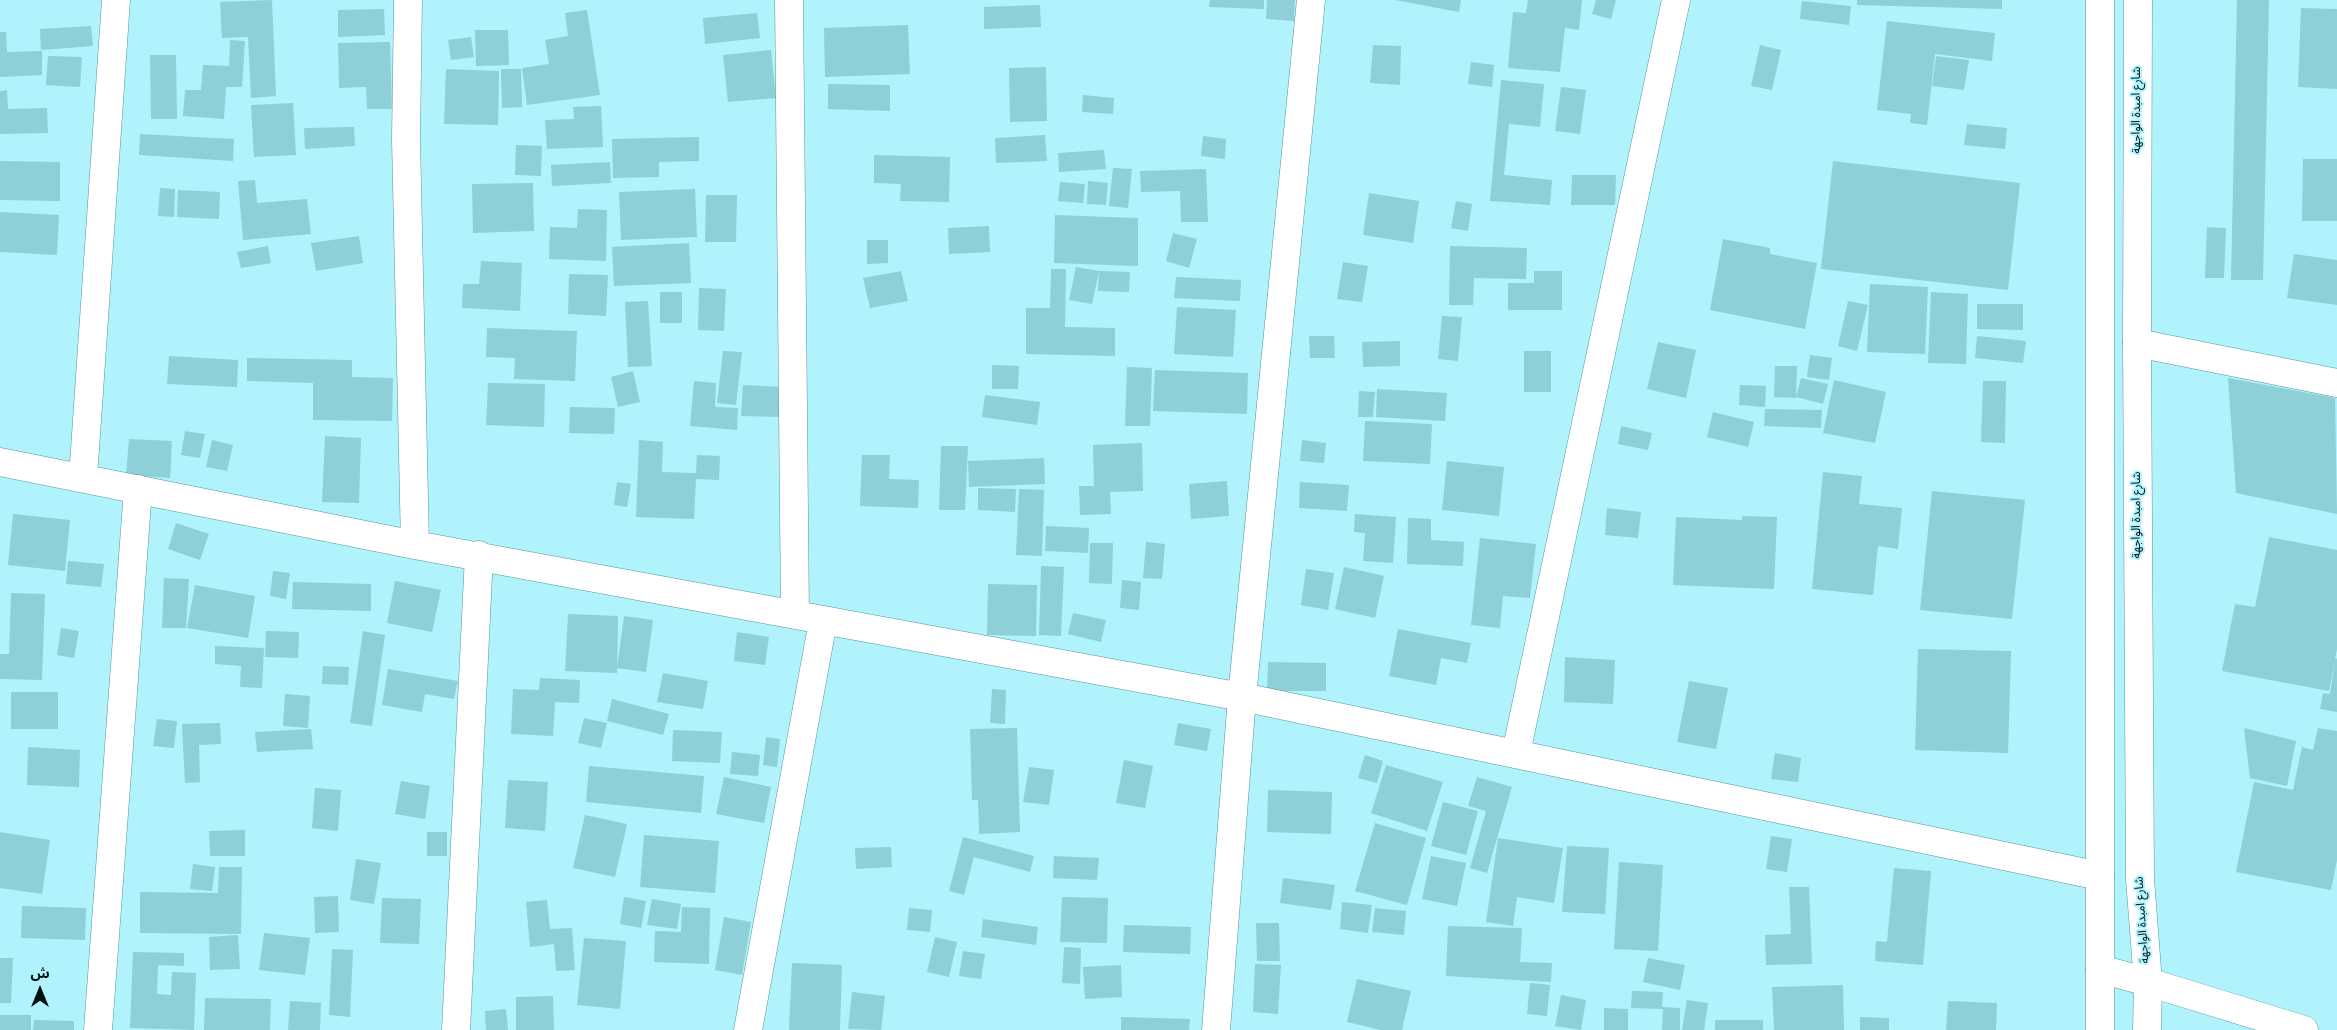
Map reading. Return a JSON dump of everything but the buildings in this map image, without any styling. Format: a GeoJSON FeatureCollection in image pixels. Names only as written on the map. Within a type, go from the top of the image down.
{"type":"FeatureCollection","features":[{"type":"Feature","properties":{"kind":"street"},"geometry":{"type":"LineString","coordinates":[[83,478],[116,0]]}},
{"type":"Feature","properties":{"kind":"street"},"geometry":{"type":"LineString","coordinates":[[408,0],[406,139],[415,544]]}},
{"type":"Feature","properties":{"kind":"street"},"geometry":{"type":"LineString","coordinates":[[790,0],[794,615]]}},
{"type":"Feature","properties":{"kind":"street"},"geometry":{"type":"LineString","coordinates":[[1216,1030],[1242,697],[1311,0]]}},
{"type":"Feature","properties":{"kind":"street"},"geometry":{"type":"LineString","coordinates":[[1516,754],[1676,0]]}},
{"type":"Feature","properties":{"kind":"street"},"geometry":{"type":"LineString","coordinates":[[2100,0],[2100,1030]]}},
{"type":"Feature","properties":{"kind":"street","name":"شارع امبدة الواجهة"},"geometry":{"type":"LineString","coordinates":[[2138,0],[2137,343],[2140,879],[2148,982],[2147,1030]]}},
{"type":"Feature","properties":{"kind":"street"},"geometry":{"type":"LineString","coordinates":[[2137,343],[2337,383]]}},
{"type":"Feature","properties":{"kind":"street"},"geometry":{"type":"LineString","coordinates":[[0,462],[415,544],[822,621],[1242,697],[2100,876]]}},
{"type":"Feature","properties":{"kind":"street"},"geometry":{"type":"LineString","coordinates":[[98,1030],[138,488]]}},
{"type":"Feature","properties":{"kind":"street"},"geometry":{"type":"LineString","coordinates":[[456,1030],[479,555]]}},
{"type":"Feature","properties":{"kind":"street"},"geometry":{"type":"LineString","coordinates":[[748,1030],[822,621]]}},
{"type":"Feature","properties":{"kind":"street"},"geometry":{"type":"LineString","coordinates":[[2100,969],[2301,1030]]}}]}
